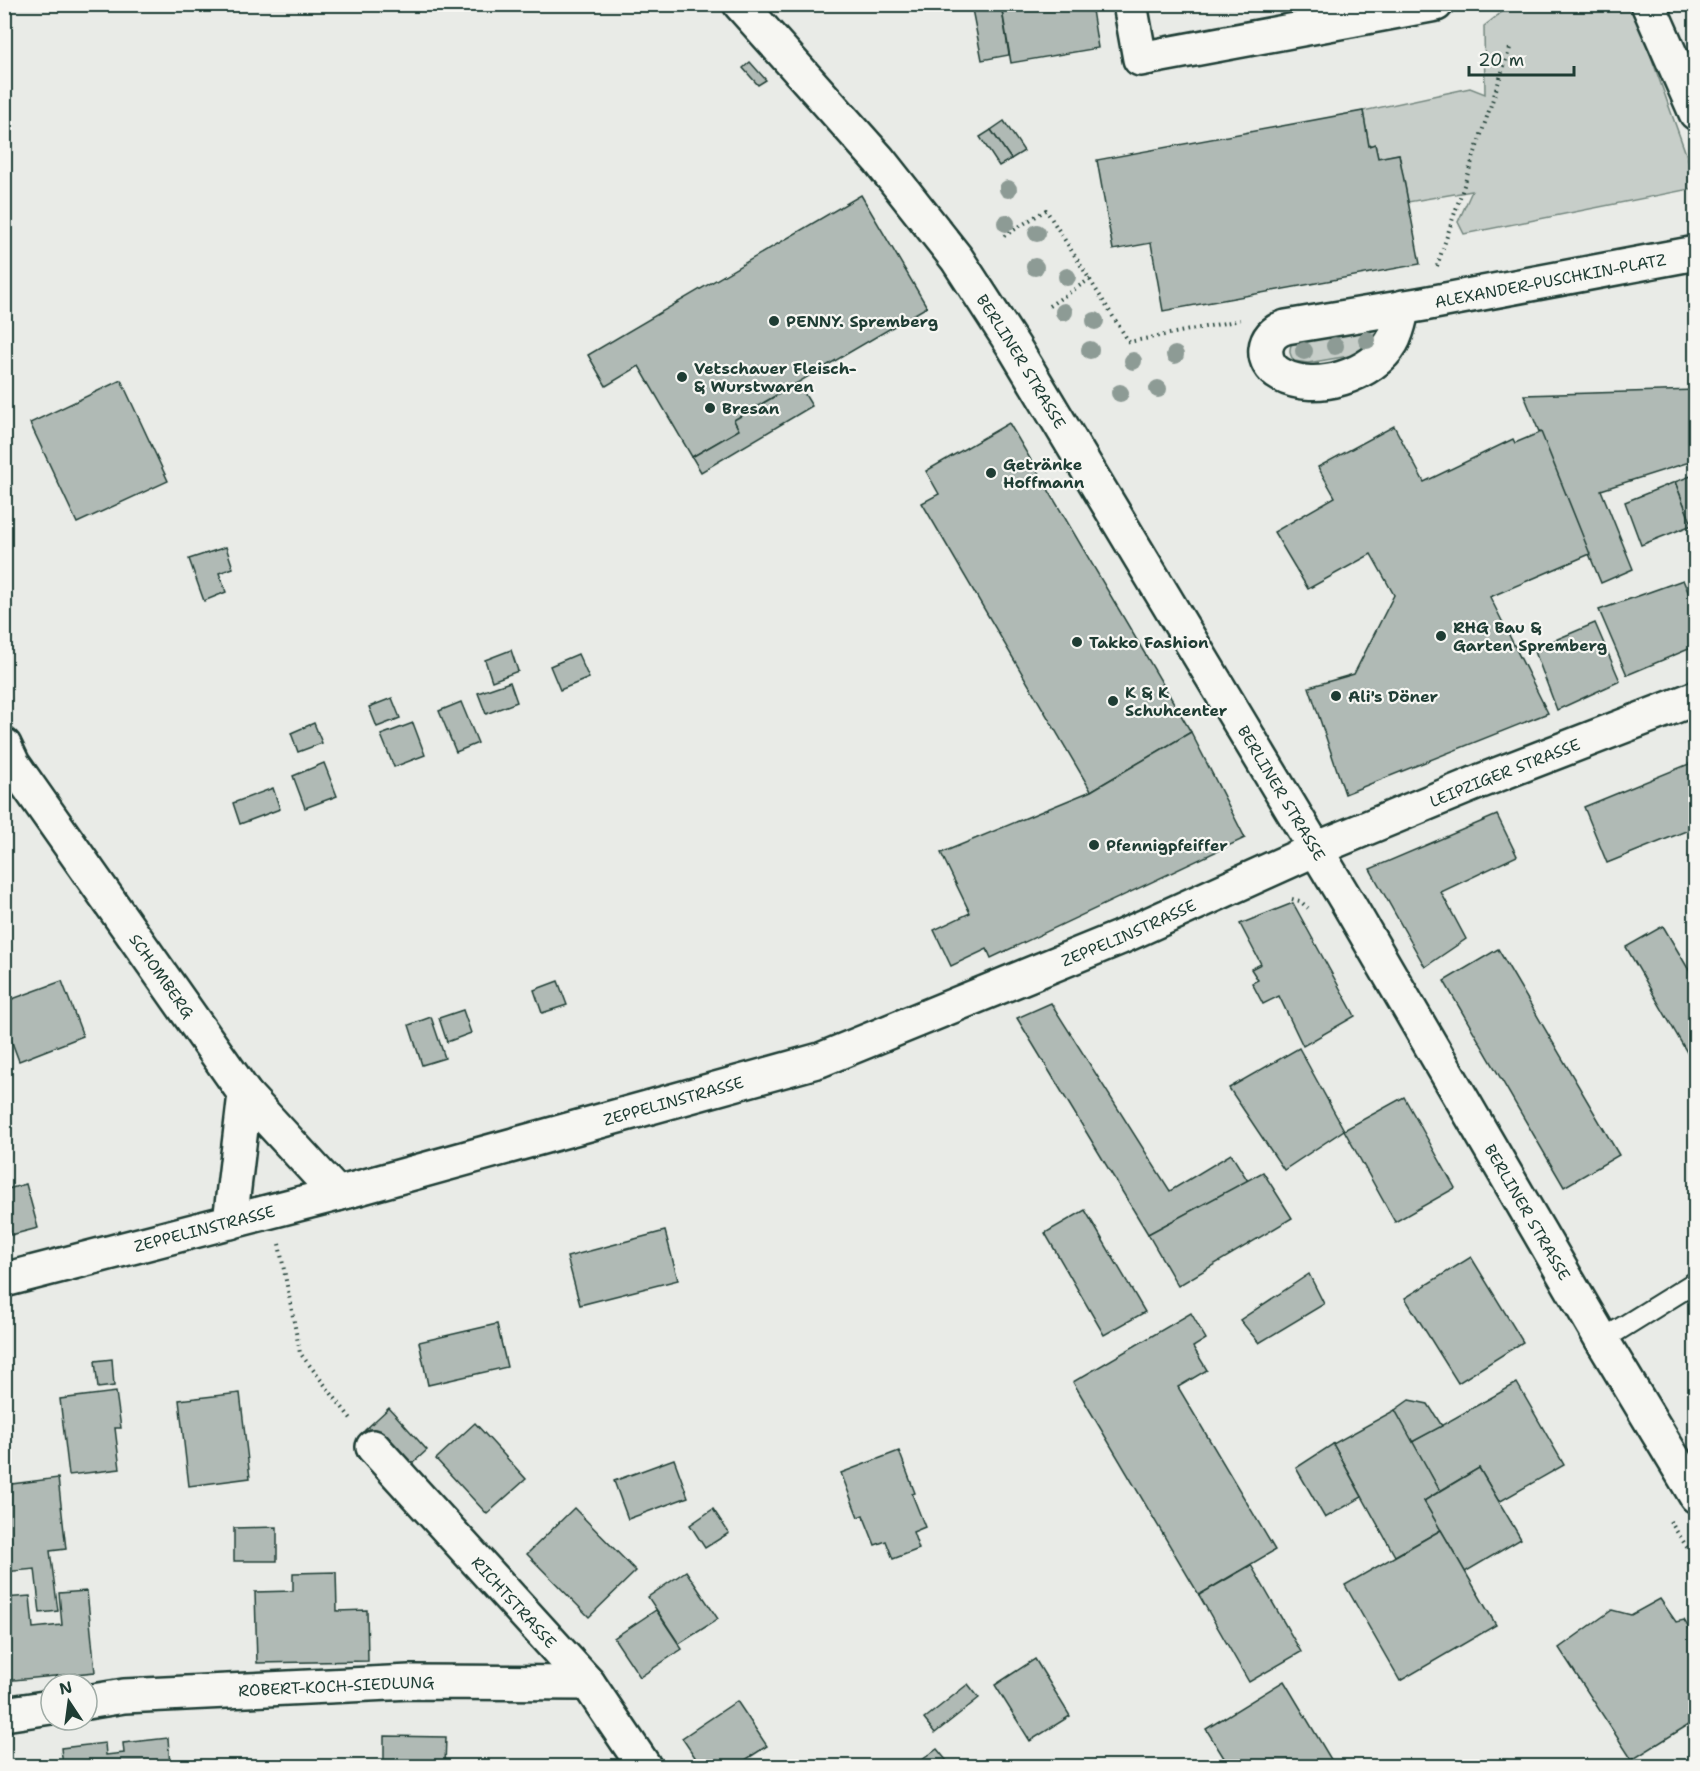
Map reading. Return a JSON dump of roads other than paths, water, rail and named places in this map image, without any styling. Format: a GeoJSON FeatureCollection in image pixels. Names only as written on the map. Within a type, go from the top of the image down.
{"type":"FeatureCollection","features":[{"type":"Feature","properties":{"kind":"street","name":"BERLINER STRASSE"},"geometry":{"type":"LineString","coordinates":[[740,4],[879,160],[957,259],[1078,450],[1316,849],[1695,1496]]}},
{"type":"Feature","properties":{"kind":"street"},"geometry":{"type":"LineString","coordinates":[[1130,4],[1140,59],[1436,4]]}},
{"type":"Feature","properties":{"kind":"street"},"geometry":{"type":"LineString","coordinates":[[1648,4],[1695,112]]}},
{"type":"Feature","properties":{"kind":"street","name":"ALEXANDER-PUSCHKIN-PLATZ"},"geometry":{"type":"LineString","coordinates":[[1414,306],[1381,356],[1366,367],[1326,381],[1308,383],[1282,376],[1273,369],[1267,359],[1266,347],[1269,337],[1276,329],[1414,306],[1695,253]]}},
{"type":"Feature","properties":{"kind":"street","name":"LEIPZIGER STRASSE"},"geometry":{"type":"LineString","coordinates":[[1316,849],[1481,781],[1695,698]]}},
{"type":"Feature","properties":{"kind":"street","name":"SCHOMBERG"},"geometry":{"type":"LineString","coordinates":[[7,759],[245,1094],[338,1194]]}},
{"type":"Feature","properties":{"kind":"street","name":"ZEPPELINSTRASSE"},"geometry":{"type":"LineString","coordinates":[[4,1280],[338,1194],[820,1060],[1119,938],[1316,849]]}},
{"type":"Feature","properties":{"kind":"street"},"geometry":{"type":"LineString","coordinates":[[230,1222],[245,1094]]}},
{"type":"Feature","properties":{"kind":"street","name":"RICHTSTRASSE"},"geometry":{"type":"LineString","coordinates":[[373,1447],[588,1683],[644,1767]]}},
{"type":"Feature","properties":{"kind":"street","name":"ROBERT-KOCH-SIEDLUNG"},"geometry":{"type":"LineString","coordinates":[[99,1700],[124,1696],[410,1682],[588,1683]]}},
{"type":"Feature","properties":{"kind":"street"},"geometry":{"type":"LineString","coordinates":[[4,1714],[39,1709]]}},
{"type":"Feature","properties":{"kind":"lane"},"geometry":{"type":"LineString","coordinates":[[1602,1340],[1694,1283],[1695,1285]]}},
{"type":"Feature","properties":{"kind":"place","name":"PENNY. Spremberg"},"geometry":{"type":"Point","coordinates":[774,321]}},
{"type":"Feature","properties":{"kind":"place","name":"Vetschauer Fleisch- & Wurstwaren"},"geometry":{"type":"Point","coordinates":[682,377]}},
{"type":"Feature","properties":{"kind":"place","name":"Bresan"},"geometry":{"type":"Point","coordinates":[710,408]}},
{"type":"Feature","properties":{"kind":"place","name":"Getränke Hoffmann"},"geometry":{"type":"Point","coordinates":[991,473]}},
{"type":"Feature","properties":{"kind":"place","name":"RHG Bau & Garten Spremberg"},"geometry":{"type":"Point","coordinates":[1441,636]}},
{"type":"Feature","properties":{"kind":"place","name":"Takko Fashion"},"geometry":{"type":"Point","coordinates":[1077,642]}},
{"type":"Feature","properties":{"kind":"place","name":"Ali's Döner"},"geometry":{"type":"Point","coordinates":[1336,696]}},
{"type":"Feature","properties":{"kind":"place","name":"K & K Schuhcenter"},"geometry":{"type":"Point","coordinates":[1113,701]}},
{"type":"Feature","properties":{"kind":"place","name":"Pfennigpfeiffer"},"geometry":{"type":"Point","coordinates":[1094,845]}}]}
